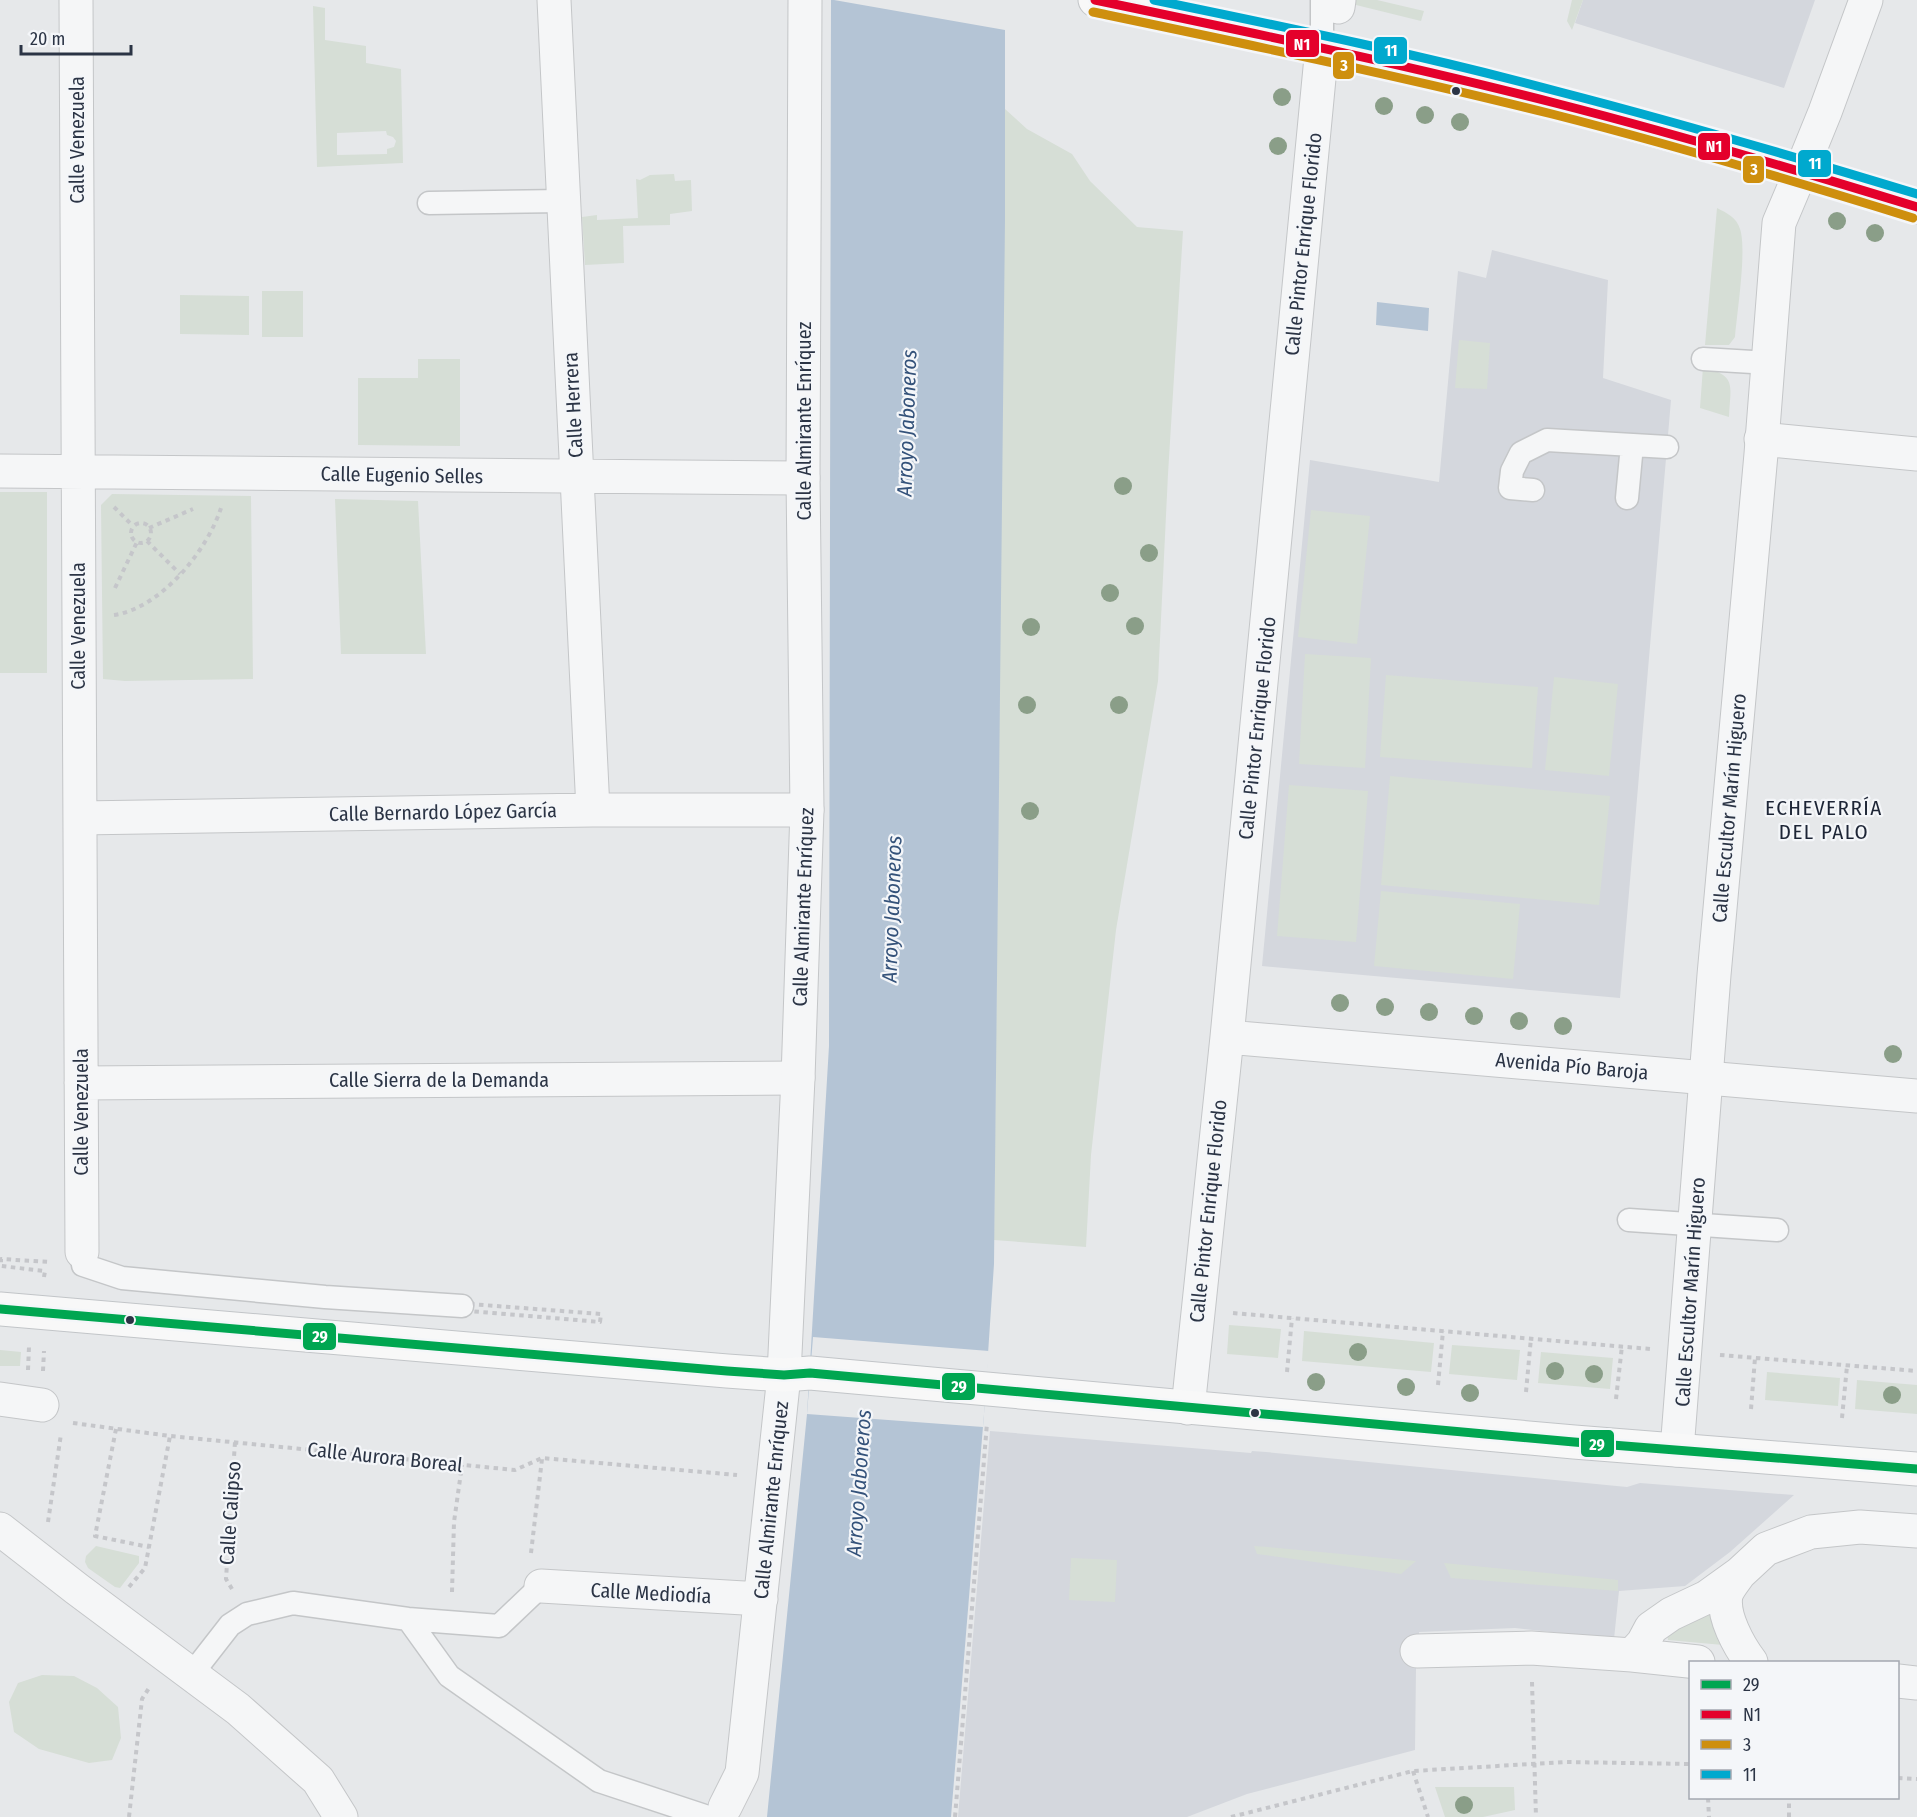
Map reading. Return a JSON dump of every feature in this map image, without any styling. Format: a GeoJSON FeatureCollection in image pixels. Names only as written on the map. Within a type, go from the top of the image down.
{"type":"FeatureCollection","features":[{"type":"Feature","properties":{"kind":"main road"},"geometry":{"type":"LineString","coordinates":[[1095,0],[1322,47],[1556,103],[1801,171],[1917,207]]}},
{"type":"Feature","properties":{"kind":"main road"},"geometry":{"type":"LineString","coordinates":[[0,1309],[797,1374],[987,1401],[1188,1408],[1917,1469]]}},
{"type":"Feature","properties":{"kind":"street","name":"Calle Venezuela"},"geometry":{"type":"LineString","coordinates":[[67,1257],[81,1083],[76,0]]}},
{"type":"Feature","properties":{"kind":"street","name":"Calle Herrera"},"geometry":{"type":"LineString","coordinates":[[554,0],[593,810]]}},
{"type":"Feature","properties":{"kind":"street","name":"Calle Almirante Enríquez"},"geometry":{"type":"LineString","coordinates":[[715,1814],[742,1773],[774,1478],[797,1374],[798,1078],[807,810],[803,478],[805,0]]}},
{"type":"Feature","properties":{"kind":"street","name":"Calle Escultor Marín Higuero"},"geometry":{"type":"LineString","coordinates":[[1677,1450],[1706,1078],[1769,363],[1779,223],[1825,112],[1866,0]]}},
{"type":"Feature","properties":{"kind":"street","name":"Calle Pintor Enrique Florido"},"geometry":{"type":"LineString","coordinates":[[1188,1408],[1227,1037],[1322,47]]}},
{"type":"Feature","properties":{"kind":"street"},"geometry":{"type":"LineString","coordinates":[[1761,439],[1917,454]]}},
{"type":"Feature","properties":{"kind":"street","name":"Calle Eugenio Selles"},"geometry":{"type":"LineString","coordinates":[[0,471],[803,478]]}},
{"type":"Feature","properties":{"kind":"street","name":"Calle Bernardo López García"},"geometry":{"type":"LineString","coordinates":[[80,818],[593,810],[807,810]]}},
{"type":"Feature","properties":{"kind":"street","name":"Avenida Pío Baroja"},"geometry":{"type":"LineString","coordinates":[[1227,1037],[1917,1096]]}},
{"type":"Feature","properties":{"kind":"street","name":"Calle Sierra de la Demanda"},"geometry":{"type":"LineString","coordinates":[[81,1083],[798,1078]]}},
{"type":"Feature","properties":{"kind":"street"},"geometry":{"type":"LineString","coordinates":[[0,1399],[49,1402]]}},
{"type":"Feature","properties":{"kind":"street"},"geometry":{"type":"LineString","coordinates":[[1632,1655],[1643,1643],[1651,1628],[1671,1614],[1707,1597],[1739,1574],[1766,1549],[1811,1532],[1860,1527],[1917,1531]]}},
{"type":"Feature","properties":{"kind":"street"},"geometry":{"type":"LineString","coordinates":[[0,1529],[238,1709],[318,1780],[341,1817]]}},
{"type":"Feature","properties":{"kind":"street"},"geometry":{"type":"LineString","coordinates":[[1739,1574],[1726,1594],[1728,1619],[1738,1645],[1750,1661]]}},
{"type":"Feature","properties":{"kind":"street","name":"Calle Mediodía"},"geometry":{"type":"LineString","coordinates":[[541,1586],[761,1599]]}},
{"type":"Feature","properties":{"kind":"street"},"geometry":{"type":"LineString","coordinates":[[1417,1651],[1532,1648],[1689,1661]]}},
{"type":"Feature","properties":{"kind":"street"},"geometry":{"type":"LineString","coordinates":[[1899,1681],[1917,1683]]}},
{"type":"Feature","properties":{"kind":"lane"},"geometry":{"type":"LineString","coordinates":[[1322,47],[1333,2]]}},
{"type":"Feature","properties":{"kind":"lane"},"geometry":{"type":"LineString","coordinates":[[429,203],[563,201]]}},
{"type":"Feature","properties":{"kind":"lane"},"geometry":{"type":"LineString","coordinates":[[1703,358],[1769,363]]}},
{"type":"Feature","properties":{"kind":"lane"},"geometry":{"type":"LineString","coordinates":[[1533,489],[1510,488],[1512,471],[1521,453],[1547,440],[1667,447]]}},
{"type":"Feature","properties":{"kind":"lane"},"geometry":{"type":"LineString","coordinates":[[1627,498],[1632,445]]}},
{"type":"Feature","properties":{"kind":"lane"},"geometry":{"type":"LineString","coordinates":[[1629,1220],[1777,1230]]}},
{"type":"Feature","properties":{"kind":"lane"},"geometry":{"type":"LineString","coordinates":[[67,1257],[122,1278],[325,1297],[462,1306]]}},
{"type":"Feature","properties":{"kind":"lane"},"geometry":{"type":"LineString","coordinates":[[192,1675],[230,1625],[247,1614],[292,1604],[408,1619],[499,1626],[541,1586]]}},
{"type":"Feature","properties":{"kind":"lane"},"geometry":{"type":"LineString","coordinates":[[408,1619],[449,1676],[599,1780],[715,1814]]}},
{"type":"Feature","properties":{"kind":"path"},"geometry":{"type":"LineString","coordinates":[[107,499],[133,526]]}},
{"type":"Feature","properties":{"kind":"path"},"geometry":{"type":"LineString","coordinates":[[150,528],[204,504]]}},
{"type":"Feature","properties":{"kind":"path"},"geometry":{"type":"LineString","coordinates":[[109,615],[130,610],[148,600],[180,574],[200,551],[223,504]]}},
{"type":"Feature","properties":{"kind":"path"},"geometry":{"type":"LineString","coordinates":[[147,541],[137,542],[132,538],[130,532],[133,526],[138,524],[144,524],[150,528]]}},
{"type":"Feature","properties":{"kind":"path"},"geometry":{"type":"LineString","coordinates":[[147,541],[150,528]]}},
{"type":"Feature","properties":{"kind":"path"},"geometry":{"type":"LineString","coordinates":[[147,541],[180,574]]}},
{"type":"Feature","properties":{"kind":"path"},"geometry":{"type":"LineString","coordinates":[[112,594],[137,542]]}},
{"type":"Feature","properties":{"kind":"path"},"geometry":{"type":"LineString","coordinates":[[44,1287],[45,1270],[1,1266],[1,1259],[67,1257]]}},
{"type":"Feature","properties":{"kind":"path"},"geometry":{"type":"LineString","coordinates":[[462,1306],[470,1304],[601,1314],[600,1322]]}},
{"type":"Feature","properties":{"kind":"path"},"geometry":{"type":"LineString","coordinates":[[1230,1313],[1917,1371]]}},
{"type":"Feature","properties":{"kind":"path"},"geometry":{"type":"LineString","coordinates":[[1287,1372],[1292,1318]]}},
{"type":"Feature","properties":{"kind":"path"},"geometry":{"type":"LineString","coordinates":[[1438,1384],[1443,1331]]}},
{"type":"Feature","properties":{"kind":"path"},"geometry":{"type":"LineString","coordinates":[[1526,1392],[1530,1338]]}},
{"type":"Feature","properties":{"kind":"path"},"geometry":{"type":"LineString","coordinates":[[1616,1399],[1622,1346]]}},
{"type":"Feature","properties":{"kind":"path"},"geometry":{"type":"LineString","coordinates":[[42,1562],[49,1402],[44,1351]]}},
{"type":"Feature","properties":{"kind":"path"},"geometry":{"type":"LineString","coordinates":[[1751,1409],[1755,1358]]}},
{"type":"Feature","properties":{"kind":"path"},"geometry":{"type":"LineString","coordinates":[[1842,1419],[1847,1366]]}},
{"type":"Feature","properties":{"kind":"path"},"geometry":{"type":"LineString","coordinates":[[955,1817],[987,1401]]}},
{"type":"Feature","properties":{"kind":"path","name":"Calle Aurora Boreal"},"geometry":{"type":"LineString","coordinates":[[49,1402],[116,1429],[170,1436],[515,1470],[542,1458],[774,1478]]}},
{"type":"Feature","properties":{"kind":"path"},"geometry":{"type":"LineString","coordinates":[[116,1429],[95,1536],[148,1547]]}},
{"type":"Feature","properties":{"kind":"path"},"geometry":{"type":"LineString","coordinates":[[108,1612],[145,1568],[170,1436]]}},
{"type":"Feature","properties":{"kind":"path","name":"Calle Calipso"},"geometry":{"type":"LineString","coordinates":[[235,1442],[226,1579],[247,1614]]}},
{"type":"Feature","properties":{"kind":"path"},"geometry":{"type":"LineString","coordinates":[[541,1586],[529,1567],[542,1458]]}},
{"type":"Feature","properties":{"kind":"path"},"geometry":{"type":"LineString","coordinates":[[455,1623],[451,1581],[454,1522],[462,1465]]}},
{"type":"Feature","properties":{"kind":"path"},"geometry":{"type":"LineString","coordinates":[[1532,1648],[1536,1817]]}},
{"type":"Feature","properties":{"kind":"path"},"geometry":{"type":"LineString","coordinates":[[129,1817],[142,1699],[150,1688],[167,1693],[192,1675]]}},
{"type":"Feature","properties":{"kind":"path"},"geometry":{"type":"LineString","coordinates":[[1231,1817],[1413,1771],[1565,1762],[1689,1764]]}},
{"type":"Feature","properties":{"kind":"path"},"geometry":{"type":"LineString","coordinates":[[1413,1771],[1428,1817]]}},
{"type":"Feature","properties":{"kind":"path"},"geometry":{"type":"LineString","coordinates":[[1899,1778],[1917,1779]]}},
{"type":"Feature","properties":{"kind":"path"},"geometry":{"type":"LineString","coordinates":[[1708,1799],[1709,1817]]}},
{"type":"Feature","properties":{"kind":"path"},"geometry":{"type":"LineString","coordinates":[[1789,1799],[1789,1817]]}},
{"type":"Feature","properties":{"kind":"shaded area"},"geometry":{"type":"Polygon","coordinates":[[[1353,0],[1377,0],[1424,11],[1421,21],[1352,4],[1353,0]]]}},
{"type":"Feature","properties":{"kind":"shaded area"},"geometry":{"type":"Polygon","coordinates":[[[1572,0],[1583,0],[1572,30],[1567,21],[1572,0]]]}},
{"type":"Feature","properties":{"kind":"shaded area"},"geometry":{"type":"Polygon","coordinates":[[[1583,0],[1815,0],[1784,88],[1575,23],[1583,0]]]}},
{"type":"Feature","properties":{"kind":"shaded area"},"geometry":{"type":"Polygon","coordinates":[[[313,6],[325,8],[325,40],[366,46],[366,63],[401,69],[403,163],[317,167],[313,6]],[[386,131],[337,133],[337,155],[387,154],[387,149],[394,147],[396,141],[387,135],[386,131]]]}},
{"type":"Feature","properties":{"kind":"shaded area"},"geometry":{"type":"Polygon","coordinates":[[[1005,109],[1027,129],[1072,154],[1090,181],[1137,227],[1183,231],[1158,681],[1116,930],[1091,1155],[1086,1247],[994,1240],[1005,109]]]}},
{"type":"Feature","properties":{"kind":"shaded area"},"geometry":{"type":"Polygon","coordinates":[[[674,174],[675,181],[691,180],[692,211],[670,214],[670,225],[623,226],[624,263],[585,265],[582,217],[597,215],[597,220],[638,218],[636,179],[640,180],[650,175],[674,174]]]}},
{"type":"Feature","properties":{"kind":"shaded area"},"geometry":{"type":"Polygon","coordinates":[[[1717,208],[1728,214],[1739,225],[1742,239],[1741,282],[1735,337],[1729,345],[1705,345],[1717,208]]]}},
{"type":"Feature","properties":{"kind":"shaded area"},"geometry":{"type":"Polygon","coordinates":[[[1492,250],[1608,280],[1603,378],[1671,400],[1620,998],[1262,966],[1310,460],[1439,482],[1458,271],[1486,278],[1492,250]]]}},
{"type":"Feature","properties":{"kind":"shaded area"},"geometry":{"type":"Polygon","coordinates":[[[262,291],[303,291],[303,337],[262,337],[262,291]]]}},
{"type":"Feature","properties":{"kind":"shaded area"},"geometry":{"type":"Polygon","coordinates":[[[180,295],[249,296],[249,335],[180,334],[180,295]]]}},
{"type":"Feature","properties":{"kind":"shaded area"},"geometry":{"type":"Polygon","coordinates":[[[1459,340],[1490,343],[1487,389],[1455,388],[1459,340]]]}},
{"type":"Feature","properties":{"kind":"shaded area"},"geometry":{"type":"Polygon","coordinates":[[[418,359],[460,359],[460,446],[358,445],[358,378],[418,378],[418,359]]]}},
{"type":"Feature","properties":{"kind":"shaded area"},"geometry":{"type":"Polygon","coordinates":[[[1703,367],[1722,374],[1730,384],[1729,417],[1700,408],[1703,367]]]}},
{"type":"Feature","properties":{"kind":"shaded area"},"geometry":{"type":"Polygon","coordinates":[[[0,492],[47,492],[47,673],[0,673],[0,492]]]}},
{"type":"Feature","properties":{"kind":"shaded area"},"geometry":{"type":"Polygon","coordinates":[[[112,494],[251,496],[253,679],[125,681],[103,679],[101,505],[112,494]]]}},
{"type":"Feature","properties":{"kind":"shaded area"},"geometry":{"type":"Polygon","coordinates":[[[335,499],[418,501],[426,654],[341,654],[335,499]]]}},
{"type":"Feature","properties":{"kind":"shaded area"},"geometry":{"type":"Polygon","coordinates":[[[1311,510],[1370,516],[1357,644],[1298,637],[1311,510]]]}},
{"type":"Feature","properties":{"kind":"shaded area"},"geometry":{"type":"Polygon","coordinates":[[[1305,654],[1371,658],[1365,768],[1299,764],[1305,654]]]}},
{"type":"Feature","properties":{"kind":"shaded area"},"geometry":{"type":"Polygon","coordinates":[[[1386,675],[1538,687],[1532,768],[1380,757],[1386,675]]]}},
{"type":"Feature","properties":{"kind":"shaded area"},"geometry":{"type":"Polygon","coordinates":[[[1554,677],[1618,684],[1609,776],[1545,770],[1554,677]]]}},
{"type":"Feature","properties":{"kind":"shaded area"},"geometry":{"type":"Polygon","coordinates":[[[1390,776],[1610,796],[1599,905],[1381,885],[1390,776]]]}},
{"type":"Feature","properties":{"kind":"shaded area"},"geometry":{"type":"Polygon","coordinates":[[[1289,785],[1368,791],[1356,942],[1277,936],[1289,785]]]}},
{"type":"Feature","properties":{"kind":"shaded area"},"geometry":{"type":"Polygon","coordinates":[[[1381,891],[1520,904],[1513,979],[1374,966],[1381,891]]]}},
{"type":"Feature","properties":{"kind":"shaded area"},"geometry":{"type":"Polygon","coordinates":[[[1229,1325],[1281,1329],[1278,1358],[1227,1354],[1229,1325]]]}},
{"type":"Feature","properties":{"kind":"shaded area"},"geometry":{"type":"Polygon","coordinates":[[[1304,1331],[1434,1343],[1431,1372],[1302,1361],[1304,1331]]]}},
{"type":"Feature","properties":{"kind":"shaded area"},"geometry":{"type":"Polygon","coordinates":[[[1452,1345],[1520,1350],[1517,1380],[1449,1374],[1452,1345]]]}},
{"type":"Feature","properties":{"kind":"shaded area"},"geometry":{"type":"Polygon","coordinates":[[[0,1350],[21,1352],[20,1366],[0,1366],[0,1350]]]}},
{"type":"Feature","properties":{"kind":"shaded area"},"geometry":{"type":"Polygon","coordinates":[[[1541,1352],[1613,1358],[1610,1389],[1538,1383],[1541,1352]]]}},
{"type":"Feature","properties":{"kind":"shaded area"},"geometry":{"type":"Polygon","coordinates":[[[1767,1372],[1840,1378],[1838,1406],[1765,1400],[1767,1372]]]}},
{"type":"Feature","properties":{"kind":"shaded area"},"geometry":{"type":"Polygon","coordinates":[[[1857,1380],[1917,1385],[1917,1414],[1855,1409],[1857,1380]]]}},
{"type":"Feature","properties":{"kind":"shaded area"},"geometry":{"type":"Polygon","coordinates":[[[990,1431],[1251,1453],[1252,1451],[1266,1452],[1627,1487],[1640,1483],[1794,1495],[1730,1552],[1685,1586],[1619,1591],[1614,1639],[1515,1628],[1419,1632],[1415,1750],[1247,1794],[1187,1817],[958,1817],[990,1431]]]}},
{"type":"Feature","properties":{"kind":"shaded area"},"geometry":{"type":"Polygon","coordinates":[[[96,1546],[139,1556],[139,1563],[120,1588],[115,1587],[88,1568],[85,1562],[86,1556],[96,1546]]]}},
{"type":"Feature","properties":{"kind":"shaded area"},"geometry":{"type":"Polygon","coordinates":[[[1254,1546],[1416,1561],[1401,1574],[1257,1554],[1254,1546]]]}},
{"type":"Feature","properties":{"kind":"shaded area"},"geometry":{"type":"Polygon","coordinates":[[[1071,1558],[1117,1560],[1115,1602],[1069,1600],[1071,1558]]]}},
{"type":"Feature","properties":{"kind":"shaded area"},"geometry":{"type":"Polygon","coordinates":[[[1444,1563],[1618,1580],[1618,1591],[1451,1578],[1444,1563]]]}},
{"type":"Feature","properties":{"kind":"shaded area"},"geometry":{"type":"Polygon","coordinates":[[[1714,1609],[1723,1645],[1668,1640],[1667,1634],[1714,1609]]]}},
{"type":"Feature","properties":{"kind":"shaded area"},"geometry":{"type":"Polygon","coordinates":[[[42,1675],[74,1676],[97,1688],[118,1707],[121,1738],[112,1760],[89,1763],[39,1749],[14,1732],[9,1702],[18,1683],[42,1675]]]}},
{"type":"Feature","properties":{"kind":"shaded area"},"geometry":{"type":"Polygon","coordinates":[[[1435,1787],[1514,1787],[1515,1810],[1483,1817],[1445,1817],[1435,1787]]]}},
{"type":"Feature","properties":{"kind":"water","name":"Arroyo Jaboneros"},"geometry":{"type":"Polygon","coordinates":[[[831,0],[1005,0],[1005,219],[994,1264],[951,1817],[767,1817],[807,1414],[829,1046],[831,0]]]}},
{"type":"Feature","properties":{"kind":"water"},"geometry":{"type":"Polygon","coordinates":[[[1377,302],[1429,308],[1428,331],[1376,325],[1377,302]]]}},
{"type":"Feature","properties":{"kind":"pier"},"geometry":{"type":"Polygon","coordinates":[[[834,0],[1005,0],[1005,30],[834,0]]]}},
{"type":"Feature","properties":{"kind":"pier"},"geometry":{"type":"Polygon","coordinates":[[[813,1337],[989,1351],[983,1427],[807,1414],[813,1337]]]}},
{"type":"Feature","properties":{"kind":"transit line","name":"N1"},"geometry":{"type":"LineString","coordinates":[[1095,0],[1268,36],[1555,103],[1737,153],[1917,207]]}},
{"type":"Feature","properties":{"kind":"transit line","name":"11"},"geometry":{"type":"LineString","coordinates":[[1154,0],[1459,66],[1695,128],[1917,194]]}},
{"type":"Feature","properties":{"kind":"transit line","name":"3"},"geometry":{"type":"LineString","coordinates":[[1093,12],[1380,73],[1552,114],[1734,164],[1913,218]]}},
{"type":"Feature","properties":{"kind":"transit line","name":"29"},"geometry":{"type":"LineString","coordinates":[[0,1309],[727,1371],[784,1375],[810,1373],[1574,1442],[1917,1469]]}},
{"type":"Feature","properties":{"kind":"district","name":"ECHEVERRÍA DEL PALO"},"geometry":{"type":"Point","coordinates":[1824,820]}}]}
